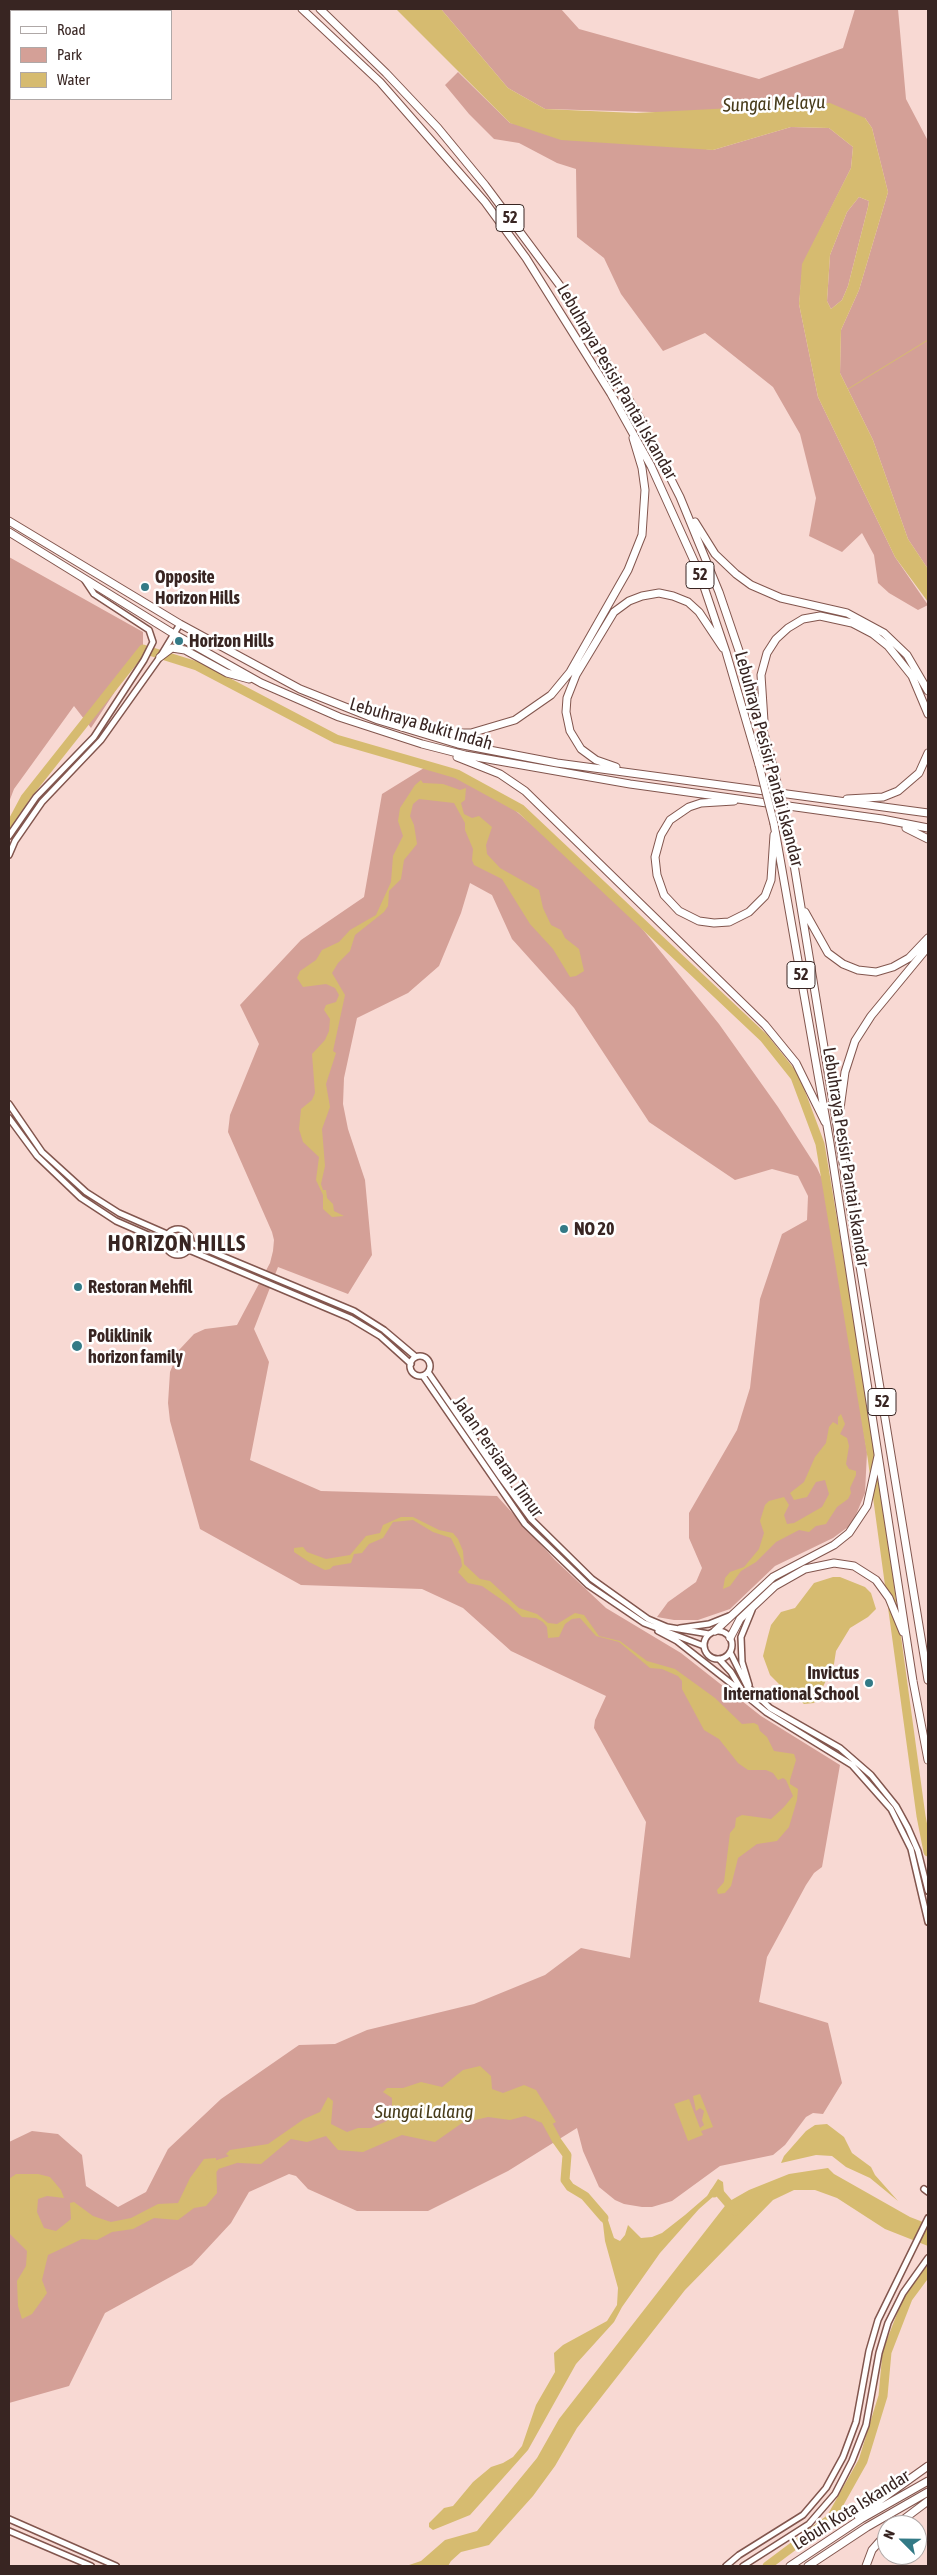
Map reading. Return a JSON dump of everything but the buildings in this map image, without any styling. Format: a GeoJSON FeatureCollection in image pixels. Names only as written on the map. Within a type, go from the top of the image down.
{"type":"FeatureCollection","features":[{"type":"Feature","properties":{"kind":"highway","name":"Lebuhraya Pesisir Pantai Iskandar"},"geometry":{"type":"LineString","coordinates":[[302,9],[386,89],[485,202],[545,287],[631,428],[656,474],[710,600],[775,826],[827,1125],[907,1643],[928,1760]]}},
{"type":"Feature","properties":{"kind":"highway","name":"Lebuhraya Pesisir Pantai Iskandar"},"geometry":{"type":"LineString","coordinates":[[320,9],[370,56],[438,128],[485,185],[561,287],[635,410],[686,510],[737,642],[788,822],[928,1680]]}},
{"type":"Feature","properties":{"kind":"highway"},"geometry":{"type":"LineString","coordinates":[[410,730],[459,734],[502,726],[538,706],[570,672],[628,570],[642,535],[645,490],[631,428]]}},
{"type":"Feature","properties":{"kind":"highway"},"geometry":{"type":"LineString","coordinates":[[686,510],[715,554],[736,574],[770,594],[847,613],[876,628],[907,655],[920,673],[928,692]]}},
{"type":"Feature","properties":{"kind":"highway","name":"Lebuhraya Bukit Indah"},"geometry":{"type":"LineString","coordinates":[[9,521],[180,624],[328,702],[410,730],[508,754],[638,774],[928,813]]}},
{"type":"Feature","properties":{"kind":"highway","name":"Lebuhraya Bukit Indah"},"geometry":{"type":"LineString","coordinates":[[9,532],[174,634],[261,683],[339,717],[422,744],[465,755],[591,778],[882,819],[928,828]]}},
{"type":"Feature","properties":{"kind":"highway"},"geometry":{"type":"LineString","coordinates":[[638,774],[602,763],[586,754],[573,738],[567,717],[567,698],[572,684],[610,617],[621,606],[636,598],[659,593],[673,596],[688,602],[699,612],[726,652]]}},
{"type":"Feature","properties":{"kind":"highway"},"geometry":{"type":"LineString","coordinates":[[765,736],[760,682],[763,661],[771,645],[780,634],[794,624],[812,617],[844,620],[881,640],[908,669],[928,714]]}},
{"type":"Feature","properties":{"kind":"highway"},"geometry":{"type":"LineString","coordinates":[[160,657],[172,648],[186,650],[227,673],[261,683]]}},
{"type":"Feature","properties":{"kind":"highway"},"geometry":{"type":"LineString","coordinates":[[422,744],[500,774],[533,798],[774,1034],[796,1063],[827,1125]]}},
{"type":"Feature","properties":{"kind":"highway"},"geometry":{"type":"LineString","coordinates":[[835,799],[883,797],[898,791],[919,773],[928,753]]}},
{"type":"Feature","properties":{"kind":"highway"},"geometry":{"type":"LineString","coordinates":[[747,800],[695,804],[676,814],[664,828],[657,843],[655,866],[661,889],[673,906],[685,915],[706,922],[729,922],[749,912],[765,896],[771,880],[775,826]]}},
{"type":"Feature","properties":{"kind":"highway"},"geometry":{"type":"LineString","coordinates":[[882,819],[916,831],[928,839]]}},
{"type":"Feature","properties":{"kind":"highway"},"geometry":{"type":"LineString","coordinates":[[803,907],[828,953],[843,964],[858,970],[876,972],[893,968],[909,958],[928,938]]}},
{"type":"Feature","properties":{"kind":"highway"},"geometry":{"type":"LineString","coordinates":[[838,1123],[845,1072],[855,1041],[871,1016],[928,947]]}},
{"type":"Feature","properties":{"kind":"highway"},"geometry":{"type":"LineString","coordinates":[[712,1632],[780,1572],[834,1544],[849,1533],[867,1506],[878,1453]]}},
{"type":"Feature","properties":{"kind":"highway"},"geometry":{"type":"LineString","coordinates":[[730,1638],[740,1619],[775,1586],[805,1569],[826,1563],[848,1564],[871,1575],[882,1586],[893,1607],[907,1643]]}},
{"type":"Feature","properties":{"kind":"highway"},"geometry":{"type":"LineString","coordinates":[[799,2559],[928,2466]]}},
{"type":"Feature","properties":{"kind":"highway","name":"Lebuh Kota Iskandar"},"geometry":{"type":"LineString","coordinates":[[790,2566],[928,2481]]}},
{"type":"Feature","properties":{"kind":"highway","name":"Lebuh Kota Iskandar"},"geometry":{"type":"LineString","coordinates":[[808,2566],[867,2526],[928,2492]]}},
{"type":"Feature","properties":{"kind":"highway"},"geometry":{"type":"LineString","coordinates":[[910,2515],[928,2502]]}},
{"type":"Feature","properties":{"kind":"highway"},"geometry":{"type":"LineString","coordinates":[[866,2566],[872,2550],[877,2544]]}},
{"type":"Feature","properties":{"kind":"street"},"geometry":{"type":"LineString","coordinates":[[9,836],[36,797],[94,737],[144,660],[153,642],[149,630],[94,594],[84,579]]}},
{"type":"Feature","properties":{"kind":"street"},"geometry":{"type":"LineString","coordinates":[[9,855],[15,842],[42,802],[102,740],[160,657],[180,624]]}},
{"type":"Feature","properties":{"kind":"street"},"geometry":{"type":"LineString","coordinates":[[9,1104],[42,1152],[86,1192],[120,1213],[167,1234]]}},
{"type":"Feature","properties":{"kind":"street"},"geometry":{"type":"LineString","coordinates":[[9,1118],[37,1156],[81,1198],[116,1221],[164,1242]]}},
{"type":"Feature","properties":{"kind":"street"},"geometry":{"type":"LineString","coordinates":[[181,1229],[190,1236],[191,1243],[189,1250],[183,1255],[175,1256],[166,1249],[164,1242],[167,1234],[181,1229]]}},
{"type":"Feature","properties":{"kind":"street","name":"Jalan Persiaran Timur"},"geometry":{"type":"LineString","coordinates":[[191,1243],[354,1311],[384,1330],[416,1358],[422,1357],[428,1360],[430,1366],[428,1372],[500,1478],[531,1518],[592,1579],[648,1619],[667,1627],[712,1632]]}},
{"type":"Feature","properties":{"kind":"street","name":"Jalan Persiaran Timur"},"geometry":{"type":"LineString","coordinates":[[189,1250],[344,1314],[380,1336],[411,1364],[413,1373],[423,1376],[526,1524],[588,1585],[644,1623],[704,1646]]}},
{"type":"Feature","properties":{"kind":"street"},"geometry":{"type":"LineString","coordinates":[[411,1364],[416,1358]]}},
{"type":"Feature","properties":{"kind":"street"},"geometry":{"type":"LineString","coordinates":[[423,1376],[428,1372]]}},
{"type":"Feature","properties":{"kind":"street"},"geometry":{"type":"LineString","coordinates":[[750,1689],[742,1662],[741,1637],[753,1607]]}},
{"type":"Feature","properties":{"kind":"street"},"geometry":{"type":"LineString","coordinates":[[667,1627],[692,1628],[709,1624],[738,1610]]}},
{"type":"Feature","properties":{"kind":"street"},"geometry":{"type":"LineString","coordinates":[[644,1623],[677,1641],[766,1712],[852,1765],[891,1809],[911,1849],[928,1922]]}},
{"type":"Feature","properties":{"kind":"street"},"geometry":{"type":"LineString","coordinates":[[744,1694],[731,1672],[719,1659],[708,1656],[704,1646],[712,1632],[726,1634],[730,1638],[730,1652],[750,1689],[770,1708],[840,1748],[871,1775],[896,1806],[908,1828],[918,1851],[928,1891]]}},
{"type":"Feature","properties":{"kind":"street"},"geometry":{"type":"LineString","coordinates":[[719,1659],[730,1652]]}},
{"type":"Feature","properties":{"kind":"street"},"geometry":{"type":"LineString","coordinates":[[726,2566],[739,2555],[804,2515],[826,2488],[843,2457],[856,2422],[869,2351],[878,2320],[928,2218]]}},
{"type":"Feature","properties":{"kind":"street"},"geometry":{"type":"LineString","coordinates":[[743,2566],[809,2524],[835,2494],[852,2461],[866,2425],[879,2353],[888,2323],[902,2293],[928,2258]]}},
{"type":"Feature","properties":{"kind":"street"},"geometry":{"type":"LineString","coordinates":[[9,2519],[116,2566]]}},
{"type":"Feature","properties":{"kind":"street"},"geometry":{"type":"LineString","coordinates":[[9,2530],[91,2566]]}},
{"type":"Feature","properties":{"kind":"green space"},"geometry":{"type":"Polygon","coordinates":[[[441,9],[561,9],[579,29],[759,79],[843,48],[855,9],[898,9],[906,99],[928,141],[928,569],[908,539],[873,440],[840,373],[841,330],[859,290],[888,192],[872,128],[865,118],[545,109],[508,88],[441,9]]]}},
{"type":"Feature","properties":{"kind":"green space"},"geometry":{"type":"Polygon","coordinates":[[[458,72],[510,123],[713,150],[791,127],[829,128],[853,147],[851,168],[803,264],[799,304],[818,397],[895,557],[928,605],[918,610],[889,593],[878,583],[874,555],[862,533],[842,552],[809,536],[816,498],[800,434],[773,387],[705,333],[663,351],[621,294],[604,258],[577,237],[576,169],[557,163],[519,143],[494,139],[469,114],[445,85],[458,72]]]}},
{"type":"Feature","properties":{"kind":"green space"},"geometry":{"type":"Polygon","coordinates":[[[859,197],[869,201],[868,207],[848,286],[842,300],[831,309],[827,301],[830,255],[847,212],[859,197]]]}},
{"type":"Feature","properties":{"kind":"green space"},"geometry":{"type":"Polygon","coordinates":[[[9,557],[143,632],[143,649],[91,728],[74,706],[14,789],[9,802],[9,557]]]}},
{"type":"Feature","properties":{"kind":"green space"},"geometry":{"type":"Polygon","coordinates":[[[424,768],[474,783],[504,801],[575,861],[627,910],[719,1024],[778,1107],[817,1168],[823,1181],[829,1208],[867,1452],[865,1493],[855,1517],[848,1527],[833,1538],[775,1566],[730,1609],[698,1620],[674,1620],[657,1617],[668,1602],[696,1582],[702,1568],[689,1538],[689,1513],[737,1430],[750,1388],[760,1299],[782,1234],[807,1220],[808,1196],[798,1176],[772,1169],[735,1180],[649,1122],[574,1008],[512,939],[492,895],[470,883],[461,913],[439,966],[408,993],[357,1018],[344,1078],[343,1104],[348,1129],[365,1180],[372,1255],[348,1294],[278,1267],[254,1329],[269,1362],[250,1460],[321,1491],[497,1496],[555,1560],[606,1608],[681,1653],[761,1716],[840,1765],[822,1867],[814,1873],[806,1885],[767,1957],[759,2002],[828,2023],[842,2083],[823,2114],[813,2113],[806,2117],[785,2145],[773,2155],[720,2166],[672,2201],[652,2207],[624,2204],[615,2200],[599,2187],[583,2151],[577,2128],[508,2171],[428,2211],[357,2211],[308,2189],[296,2176],[289,2174],[249,2192],[231,2223],[192,2265],[105,2313],[69,2386],[9,2403],[9,2142],[32,2131],[58,2134],[82,2155],[86,2186],[118,2207],[146,2192],[168,2149],[221,2099],[299,2045],[335,2044],[367,2030],[474,2004],[545,1975],[581,1948],[630,1958],[646,1822],[594,1728],[595,1720],[606,1696],[511,1651],[463,1608],[422,1589],[301,1585],[200,1529],[170,1421],[168,1403],[170,1372],[179,1350],[194,1334],[205,1329],[237,1325],[270,1263],[273,1251],[274,1240],[272,1232],[228,1132],[230,1115],[259,1044],[240,1005],[301,940],[364,897],[382,794],[424,768]]]}},
{"type":"Feature","properties":{"kind":"water"},"geometry":{"type":"Polygon","coordinates":[[[396,9],[441,9],[508,88],[545,109],[636,113],[830,103],[865,118],[872,128],[888,192],[859,290],[841,330],[840,373],[873,440],[908,539],[928,569],[928,602],[895,557],[818,397],[799,304],[802,264],[851,168],[853,147],[829,128],[791,127],[713,150],[561,140],[510,123],[396,9]],[[859,197],[847,212],[830,255],[827,301],[831,309],[842,300],[848,286],[869,201],[859,197]]]}},
{"type":"Feature","properties":{"kind":"water"},"geometry":{"type":"Polygon","coordinates":[[[421,780],[423,783],[443,784],[460,790],[466,788],[465,800],[461,803],[464,814],[472,818],[479,816],[492,827],[486,845],[487,854],[500,868],[539,890],[543,908],[551,925],[561,930],[565,938],[579,949],[584,971],[570,977],[553,949],[530,924],[502,879],[474,865],[472,860],[473,849],[465,830],[465,823],[454,803],[419,799],[413,804],[410,816],[414,825],[417,844],[404,860],[401,879],[389,891],[388,906],[384,912],[355,935],[350,951],[338,963],[332,973],[345,995],[333,1051],[336,1053],[326,1084],[330,1107],[322,1129],[325,1166],[321,1184],[323,1190],[326,1190],[327,1198],[333,1204],[334,1211],[344,1216],[332,1217],[323,1209],[323,1195],[316,1180],[319,1157],[303,1142],[299,1129],[301,1109],[312,1100],[315,1093],[312,1054],[325,1040],[329,1031],[330,1019],[324,1010],[326,1005],[336,1002],[339,995],[335,988],[326,984],[303,987],[297,978],[300,971],[316,960],[322,950],[339,942],[350,930],[376,915],[391,882],[393,856],[403,836],[398,821],[400,808],[415,785],[421,780]]]}},
{"type":"Feature","properties":{"kind":"water"},"geometry":{"type":"Polygon","coordinates":[[[841,1414],[845,1424],[840,1434],[847,1438],[849,1446],[846,1464],[849,1469],[856,1471],[848,1499],[837,1507],[826,1524],[816,1526],[809,1532],[799,1530],[776,1542],[756,1562],[741,1571],[730,1586],[723,1589],[725,1578],[730,1572],[744,1567],[759,1549],[764,1533],[760,1521],[765,1505],[769,1501],[784,1497],[789,1505],[784,1515],[787,1524],[794,1523],[822,1507],[829,1494],[825,1480],[816,1482],[807,1497],[794,1500],[790,1493],[804,1482],[815,1457],[826,1443],[829,1427],[833,1422],[838,1425],[838,1417],[841,1414]]]}},
{"type":"Feature","properties":{"kind":"water"},"geometry":{"type":"Polygon","coordinates":[[[401,1517],[413,1517],[439,1530],[453,1533],[463,1551],[464,1564],[480,1579],[490,1581],[519,1608],[537,1614],[548,1623],[557,1624],[575,1613],[584,1615],[599,1636],[620,1641],[647,1661],[675,1669],[715,1698],[742,1724],[754,1723],[758,1725],[774,1751],[794,1754],[796,1760],[790,1784],[798,1789],[797,1800],[789,1827],[777,1841],[757,1844],[738,1858],[731,1886],[725,1893],[718,1894],[717,1890],[724,1882],[730,1833],[735,1827],[736,1818],[742,1815],[771,1819],[793,1796],[786,1780],[783,1778],[778,1780],[773,1773],[766,1770],[748,1770],[738,1763],[719,1739],[704,1730],[682,1689],[682,1681],[678,1676],[662,1669],[650,1668],[619,1642],[596,1636],[580,1618],[572,1619],[565,1624],[559,1637],[548,1638],[547,1627],[543,1622],[536,1618],[522,1617],[508,1604],[482,1586],[468,1583],[458,1572],[462,1566],[461,1559],[451,1538],[433,1532],[413,1520],[393,1522],[383,1538],[369,1544],[362,1553],[354,1554],[351,1563],[333,1566],[330,1569],[325,1570],[294,1552],[294,1548],[303,1547],[307,1552],[326,1559],[350,1555],[366,1536],[380,1533],[383,1525],[401,1517]]]}},
{"type":"Feature","properties":{"kind":"water"},"geometry":{"type":"Polygon","coordinates":[[[833,1577],[840,1577],[865,1587],[871,1593],[876,1609],[868,1617],[850,1628],[836,1651],[834,1664],[817,1699],[814,1703],[804,1704],[787,1689],[779,1695],[774,1691],[779,1684],[770,1675],[763,1656],[771,1625],[781,1612],[795,1608],[814,1583],[833,1577]]]}},
{"type":"Feature","properties":{"kind":"water","name":"Sungai Lalang"},"geometry":{"type":"Polygon","coordinates":[[[480,2066],[491,2076],[492,2089],[503,2093],[524,2085],[536,2090],[556,2122],[550,2125],[525,2116],[510,2120],[488,2117],[462,2123],[435,2142],[402,2135],[363,2152],[338,2150],[326,2136],[307,2142],[291,2139],[261,2164],[239,2163],[226,2154],[230,2150],[268,2144],[304,2119],[320,2112],[328,2097],[333,2101],[331,2124],[347,2132],[358,2128],[371,2128],[387,2121],[392,2111],[392,2098],[383,2092],[387,2088],[403,2088],[421,2082],[442,2087],[463,2070],[480,2066]]]}},
{"type":"Feature","properties":{"kind":"water"},"geometry":{"type":"Polygon","coordinates":[[[700,2094],[713,2127],[701,2131],[703,2135],[688,2141],[674,2104],[689,2099],[700,2128],[704,2125],[702,2120],[704,2111],[700,2108],[696,2111],[693,2096],[700,2094]]]}},
{"type":"Feature","properties":{"kind":"water"},"geometry":{"type":"Polygon","coordinates":[[[827,2124],[844,2137],[852,2153],[871,2167],[875,2175],[898,2201],[870,2178],[846,2167],[832,2156],[816,2155],[781,2163],[784,2156],[806,2131],[815,2125],[827,2124]]]}},
{"type":"Feature","properties":{"kind":"water"},"geometry":{"type":"Polygon","coordinates":[[[216,2158],[217,2193],[206,2206],[194,2208],[178,2220],[154,2218],[133,2229],[112,2232],[97,2240],[82,2239],[48,2255],[42,2280],[47,2293],[32,2314],[22,2319],[18,2306],[17,2281],[26,2266],[27,2251],[9,2233],[9,2179],[16,2174],[38,2174],[50,2177],[61,2190],[64,2198],[47,2196],[38,2199],[37,2212],[44,2228],[56,2231],[71,2219],[70,2203],[74,2202],[93,2216],[111,2222],[131,2218],[158,2204],[178,2203],[190,2178],[204,2159],[216,2158]]]}},
{"type":"Feature","properties":{"kind":"water"},"geometry":{"type":"Polygon","coordinates":[[[828,2168],[834,2174],[910,2217],[928,2224],[928,2246],[885,2229],[837,2198],[815,2190],[794,2190],[773,2200],[685,2290],[577,2428],[555,2466],[533,2496],[489,2545],[461,2552],[448,2566],[406,2566],[421,2561],[445,2540],[477,2531],[537,2458],[559,2419],[728,2202],[749,2190],[789,2174],[828,2168]]]}},
{"type":"Feature","properties":{"kind":"water"},"geometry":{"type":"Polygon","coordinates":[[[718,2179],[723,2182],[724,2193],[719,2196],[715,2195],[699,2209],[660,2253],[622,2307],[614,2322],[576,2364],[528,2450],[470,2515],[433,2530],[429,2527],[429,2523],[444,2508],[453,2506],[473,2482],[491,2467],[513,2457],[522,2446],[536,2405],[555,2372],[554,2353],[563,2345],[607,2321],[617,2305],[618,2288],[598,2209],[606,2214],[614,2238],[620,2241],[625,2235],[628,2225],[641,2238],[652,2237],[662,2233],[707,2196],[718,2179]]]}},
{"type":"Feature","properties":{"kind":"waterway"},"geometry":{"type":"LineString","coordinates":[[848,389],[928,340]]}},
{"type":"Feature","properties":{"kind":"waterway"},"geometry":{"type":"LineString","coordinates":[[9,828],[25,798],[143,649],[197,666],[336,739],[457,774],[521,809],[764,1038],[795,1077],[820,1144],[872,1457],[921,1816],[928,1852]]}},
{"type":"Feature","properties":{"kind":"waterway"},"geometry":{"type":"LineString","coordinates":[[539,2117],[545,2119],[567,2155],[565,2180],[570,2187],[585,2196],[604,2218]]}},
{"type":"Feature","properties":{"kind":"waterway"},"geometry":{"type":"LineString","coordinates":[[210,2173],[216,2165],[244,2156]]}},
{"type":"Feature","properties":{"kind":"waterway"},"geometry":{"type":"LineString","coordinates":[[714,2193],[717,2190],[735,2211]]}},
{"type":"Feature","properties":{"kind":"waterway"},"geometry":{"type":"LineString","coordinates":[[767,2566],[831,2518],[863,2461],[883,2396],[887,2352],[908,2298],[928,2271]]}},
{"type":"Feature","properties":{"kind":"place","name":"Opposite Horizon Hills"},"geometry":{"type":"Point","coordinates":[145,587]}},
{"type":"Feature","properties":{"kind":"place","name":"Horizon Hills"},"geometry":{"type":"Point","coordinates":[179,641]}},
{"type":"Feature","properties":{"kind":"place","name":"NO 20"},"geometry":{"type":"Point","coordinates":[564,1229]}},
{"type":"Feature","properties":{"kind":"place","name":"Restoran Mehfil"},"geometry":{"type":"Point","coordinates":[78,1287]}},
{"type":"Feature","properties":{"kind":"place","name":"Poliklinik horizon family"},"geometry":{"type":"Point","coordinates":[77,1346]}},
{"type":"Feature","properties":{"kind":"place","name":"Invictus International School"},"geometry":{"type":"Point","coordinates":[869,1683]}},
{"type":"Feature","properties":{"kind":"district","name":"HORIZON HILLS"},"geometry":{"type":"Point","coordinates":[177,1244]}},
{"type":"Feature","properties":{"kind":"water label","name":"Sungai Melayu"},"geometry":{"type":"Point","coordinates":[774,104]}}]}
